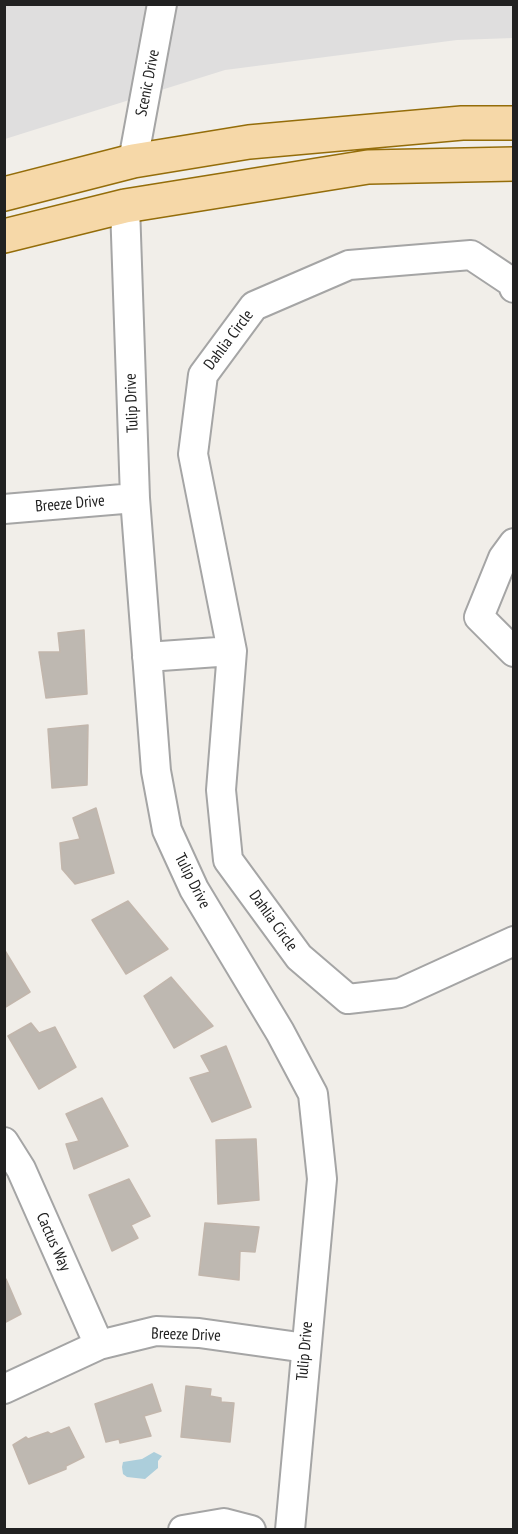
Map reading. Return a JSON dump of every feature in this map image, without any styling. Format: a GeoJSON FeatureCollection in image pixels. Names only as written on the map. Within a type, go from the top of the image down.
{"type":"FeatureCollection","features":[{"type":"Feature","properties":{"kind":"main road"},"geometry":{"type":"LineString","coordinates":[[4,194],[133,161],[249,142],[462,123],[513,123]]}},
{"type":"Feature","properties":{"kind":"main road"},"geometry":{"type":"LineString","coordinates":[[4,236],[125,206],[368,167],[513,164]]}},
{"type":"Feature","properties":{"kind":"street","name":"Scenic Drive"},"geometry":{"type":"LineString","coordinates":[[133,161],[162,4]]}},
{"type":"Feature","properties":{"kind":"street","name":"Tulip Drive"},"geometry":{"type":"LineString","coordinates":[[125,206],[135,498],[156,771],[167,830],[195,890],[280,1032],[313,1094],[322,1179],[290,1530]]}},
{"type":"Feature","properties":{"kind":"street","name":"Dahlia Circle"},"geometry":{"type":"LineString","coordinates":[[513,288],[513,283],[471,255],[349,265],[254,306],[203,375],[193,454],[232,651],[221,790],[228,860],[299,957],[348,999],[399,993],[513,941]]}},
{"type":"Feature","properties":{"kind":"street","name":"Breeze Drive"},"geometry":{"type":"LineString","coordinates":[[4,509],[135,498]]}},
{"type":"Feature","properties":{"kind":"street"},"geometry":{"type":"LineString","coordinates":[[513,543],[503,558],[479,617],[513,652]]}},
{"type":"Feature","properties":{"kind":"street"},"geometry":{"type":"LineString","coordinates":[[147,657],[232,651]]}},
{"type":"Feature","properties":{"kind":"street","name":"Cactus Way"},"geometry":{"type":"LineString","coordinates":[[4,1142],[21,1169],[99,1345]]}},
{"type":"Feature","properties":{"kind":"street","name":"Breeze Drive"},"geometry":{"type":"LineString","coordinates":[[4,1389],[99,1345],[156,1331],[199,1333],[306,1348]]}},
{"type":"Feature","properties":{"kind":"street"},"geometry":{"type":"LineString","coordinates":[[183,1530],[224,1523],[251,1530]]}},
{"type":"Feature","properties":{"kind":"shaded area"},"geometry":{"type":"Polygon","coordinates":[[[5,5],[513,5],[513,38],[457,40],[225,70],[5,139],[5,5]]]}},
{"type":"Feature","properties":{"kind":"water"},"geometry":{"type":"Polygon","coordinates":[[[154,1452],[162,1456],[158,1461],[158,1468],[145,1479],[127,1477],[123,1474],[123,1462],[142,1459],[154,1452]]]}},
{"type":"Feature","properties":{"kind":"building"},"geometry":{"type":"Polygon","coordinates":[[[84,630],[87,694],[46,698],[39,652],[60,652],[58,633],[84,630]]]}},
{"type":"Feature","properties":{"kind":"building"},"geometry":{"type":"Polygon","coordinates":[[[88,725],[87,785],[52,788],[48,729],[88,725]]]}},
{"type":"Feature","properties":{"kind":"building"},"geometry":{"type":"Polygon","coordinates":[[[96,808],[114,873],[75,884],[62,869],[60,843],[80,839],[73,818],[96,808]]]}},
{"type":"Feature","properties":{"kind":"building"},"geometry":{"type":"Polygon","coordinates":[[[128,901],[168,949],[126,974],[92,920],[128,901]]]}},
{"type":"Feature","properties":{"kind":"building"},"geometry":{"type":"Polygon","coordinates":[[[4,949],[30,992],[4,1008],[4,949]]]}},
{"type":"Feature","properties":{"kind":"building"},"geometry":{"type":"Polygon","coordinates":[[[171,977],[213,1026],[174,1048],[144,996],[171,977]]]}},
{"type":"Feature","properties":{"kind":"building"},"geometry":{"type":"Polygon","coordinates":[[[31,1023],[39,1033],[55,1027],[76,1067],[39,1089],[8,1036],[31,1023]]]}},
{"type":"Feature","properties":{"kind":"building"},"geometry":{"type":"Polygon","coordinates":[[[226,1046],[251,1107],[212,1122],[190,1078],[210,1072],[201,1056],[226,1046]]]}},
{"type":"Feature","properties":{"kind":"building"},"geometry":{"type":"Polygon","coordinates":[[[102,1098],[128,1146],[74,1169],[66,1144],[79,1141],[66,1114],[102,1098]]]}},
{"type":"Feature","properties":{"kind":"building"},"geometry":{"type":"Polygon","coordinates":[[[256,1139],[259,1200],[218,1204],[216,1140],[256,1139]]]}},
{"type":"Feature","properties":{"kind":"building"},"geometry":{"type":"Polygon","coordinates":[[[129,1179],[150,1216],[131,1225],[138,1238],[112,1251],[89,1195],[129,1179]]]}},
{"type":"Feature","properties":{"kind":"building"},"geometry":{"type":"Polygon","coordinates":[[[205,1223],[259,1227],[255,1252],[240,1251],[239,1280],[199,1275],[205,1223]]]}},
{"type":"Feature","properties":{"kind":"building"},"geometry":{"type":"Polygon","coordinates":[[[4,1279],[21,1314],[4,1323],[4,1279]]]}},
{"type":"Feature","properties":{"kind":"building"},"geometry":{"type":"Polygon","coordinates":[[[152,1384],[161,1411],[144,1416],[151,1436],[120,1443],[119,1439],[106,1442],[95,1404],[152,1384]]]}},
{"type":"Feature","properties":{"kind":"building"},"geometry":{"type":"Polygon","coordinates":[[[186,1386],[211,1389],[210,1396],[221,1398],[221,1402],[234,1403],[230,1442],[181,1437],[186,1386]]]}},
{"type":"Feature","properties":{"kind":"building"},"geometry":{"type":"Polygon","coordinates":[[[69,1427],[84,1457],[66,1466],[66,1469],[29,1484],[13,1445],[26,1437],[28,1439],[48,1432],[51,1434],[69,1427]]]}}]}
